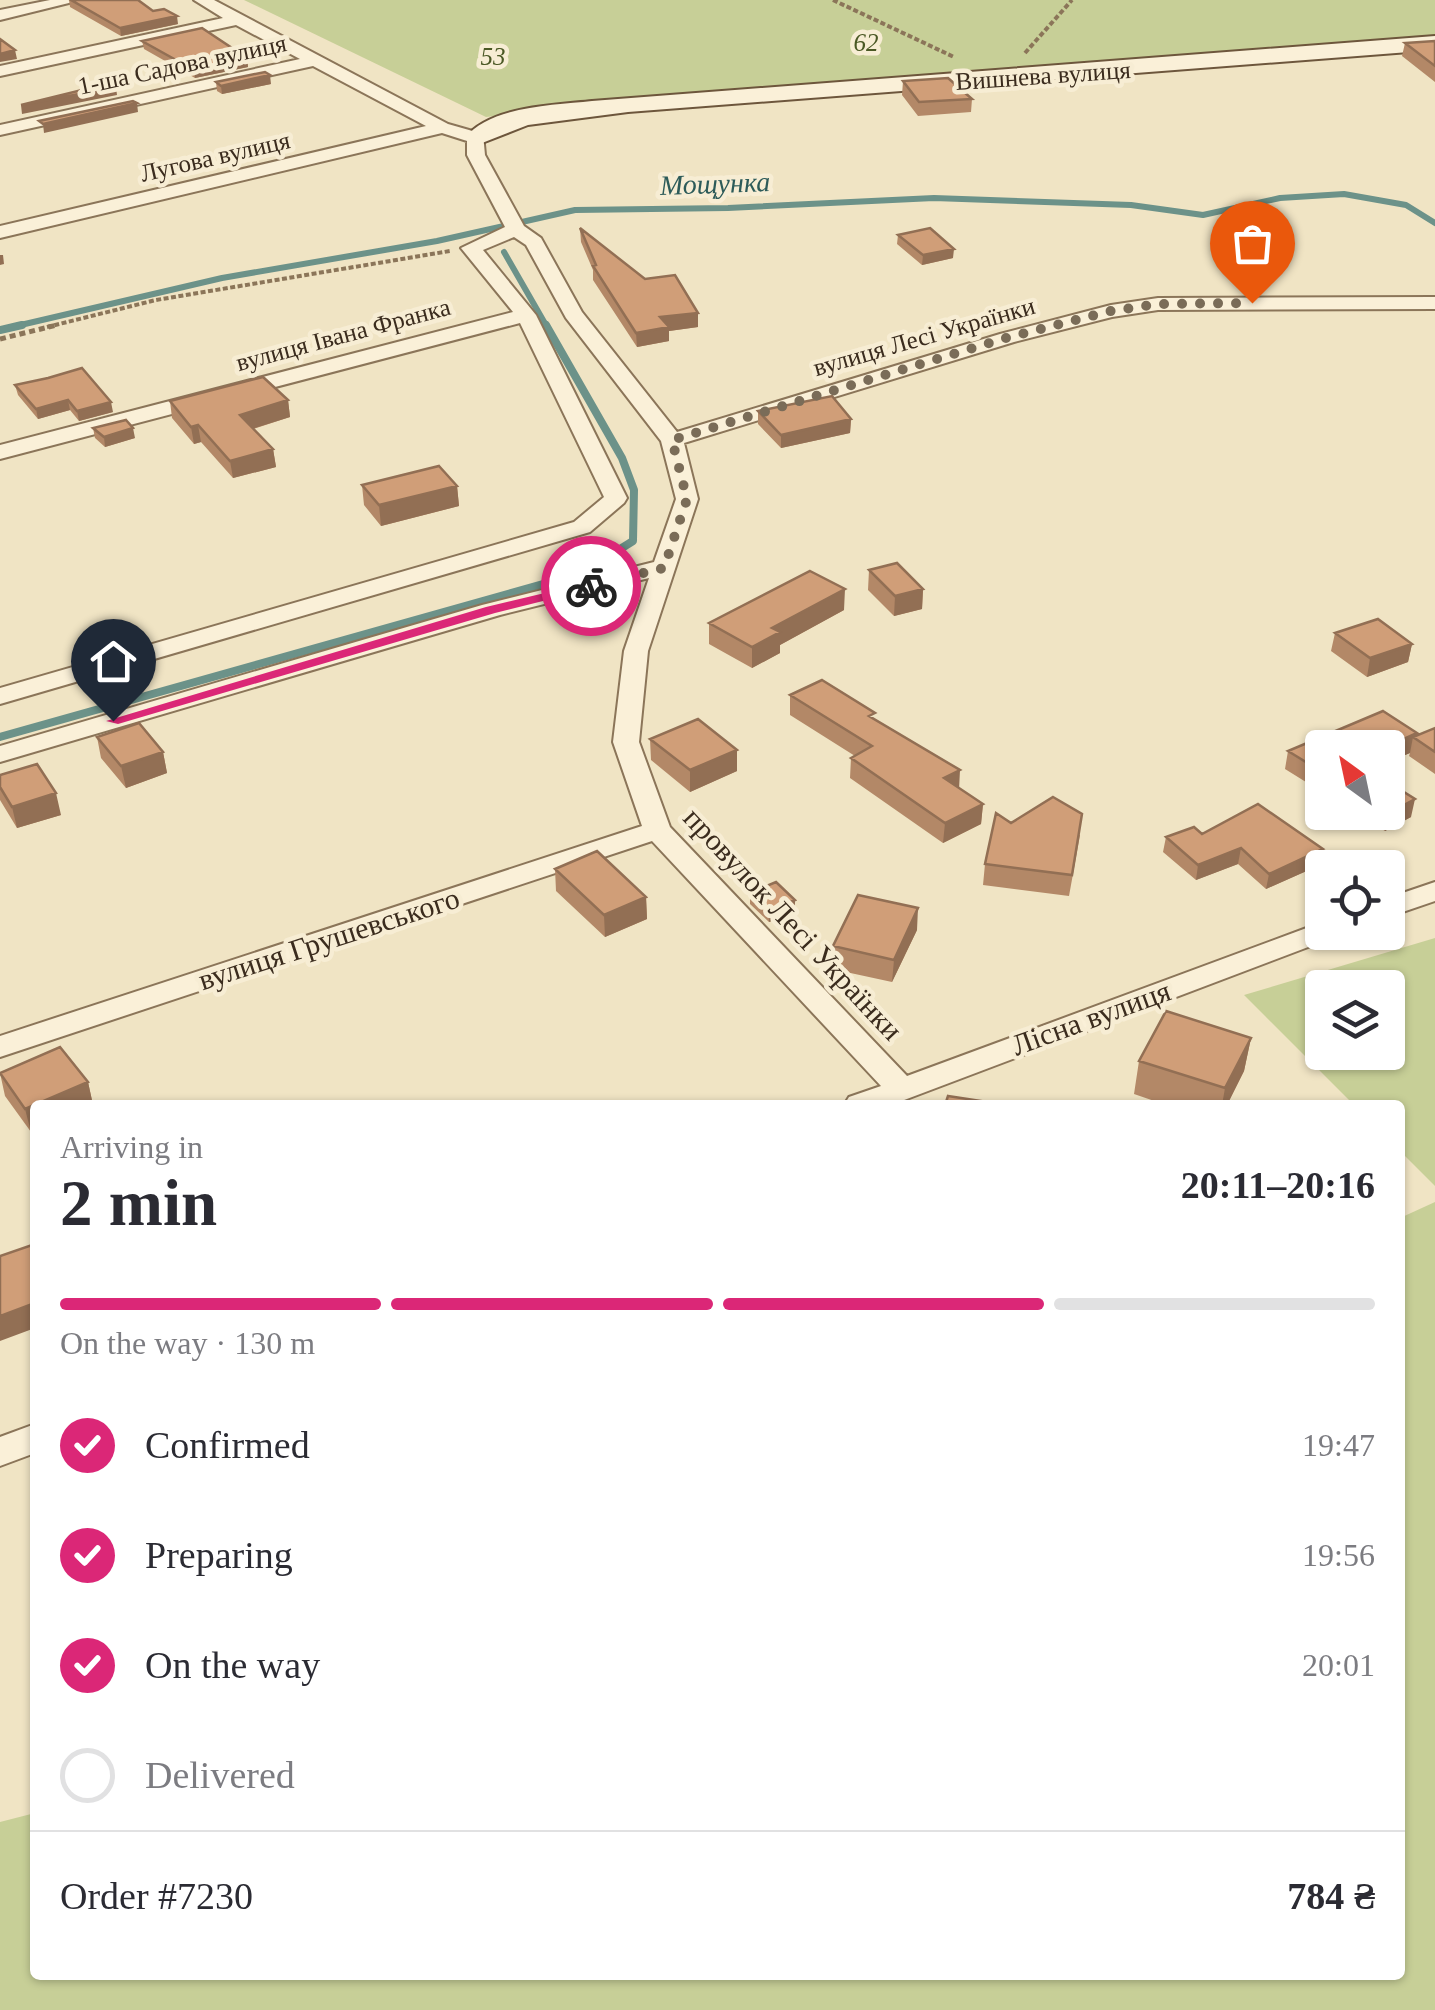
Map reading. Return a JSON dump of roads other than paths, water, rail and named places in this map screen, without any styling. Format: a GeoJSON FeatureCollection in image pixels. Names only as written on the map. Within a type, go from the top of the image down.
{"type":"FeatureCollection","features":[{"type":"Feature","properties":{"kind":"street"},"geometry":{"type":"LineString","coordinates":[[0,15],[74,0]]}},
{"type":"Feature","properties":{"kind":"street"},"geometry":{"type":"LineString","coordinates":[[0,754],[491,610],[664,568],[687,499],[672,440],[573,314],[534,242],[513,224],[476,155],[476,138],[442,128],[202,0]]}},
{"type":"Feature","properties":{"kind":"street"},"geometry":{"type":"LineString","coordinates":[[0,71],[240,19]]}},
{"type":"Feature","properties":{"kind":"street","name":"Вишнева вулиця"},"geometry":{"type":"LineString","coordinates":[[476,138],[492,128],[519,122],[628,105],[1435,44]]}},
{"type":"Feature","properties":{"kind":"street","name":"1-ша Садова вулиця"},"geometry":{"type":"LineString","coordinates":[[0,130],[317,60]]}},
{"type":"Feature","properties":{"kind":"street","name":"Лугова вулиця"},"geometry":{"type":"LineString","coordinates":[[0,232],[442,128]]}},
{"type":"Feature","properties":{"kind":"street"},"geometry":{"type":"LineString","coordinates":[[0,696],[582,527],[616,498],[526,315],[471,248],[513,224]]}},
{"type":"Feature","properties":{"kind":"street","name":"вулиця Лесі Українки"},"geometry":{"type":"LineString","coordinates":[[672,440],[1006,338],[1111,311],[1158,304],[1435,302]]}},
{"type":"Feature","properties":{"kind":"street","name":"вулиця Івана Франка"},"geometry":{"type":"LineString","coordinates":[[0,452],[526,315]]}},
{"type":"Feature","properties":{"kind":"street","name":"провулок Лесі Українки"},"geometry":{"type":"LineString","coordinates":[[664,568],[636,651],[626,742],[657,830],[901,1088]]}},
{"type":"Feature","properties":{"kind":"street","name":"вулиця Грушевського"},"geometry":{"type":"LineString","coordinates":[[0,1047],[657,830]]}},
{"type":"Feature","properties":{"kind":"street"},"geometry":{"type":"LineString","coordinates":[[1405,902],[1435,891]]}},
{"type":"Feature","properties":{"kind":"street","name":"Лісна вулиця"},"geometry":{"type":"LineString","coordinates":[[872,1100],[1305,938]]}},
{"type":"Feature","properties":{"kind":"street"},"geometry":{"type":"LineString","coordinates":[[0,1452],[30,1440]]}},
{"type":"Feature","properties":{"kind":"waterway","name":"Мощунка"},"geometry":{"type":"LineString","coordinates":[[12,327],[222,278],[437,241],[575,210],[728,208],[934,198],[1131,205],[1203,215],[1280,198],[1344,194],[1406,205],[1435,223]]}},
{"type":"Feature","properties":{"kind":"waterway"},"geometry":{"type":"LineString","coordinates":[[504,252],[547,327]]}},
{"type":"Feature","properties":{"kind":"waterway","name":"Мощунка"},"geometry":{"type":"LineString","coordinates":[[0,330],[22,325]]}},
{"type":"Feature","properties":{"kind":"waterway"},"geometry":{"type":"LineString","coordinates":[[0,737],[582,573],[633,541],[634,490],[622,458],[546,325]]}},
{"type":"Feature","properties":{"kind":"park label","name":"62"},"geometry":{"type":"Point","coordinates":[866,42]}},
{"type":"Feature","properties":{"kind":"park label","name":"53"},"geometry":{"type":"Point","coordinates":[493,56]}}]}
